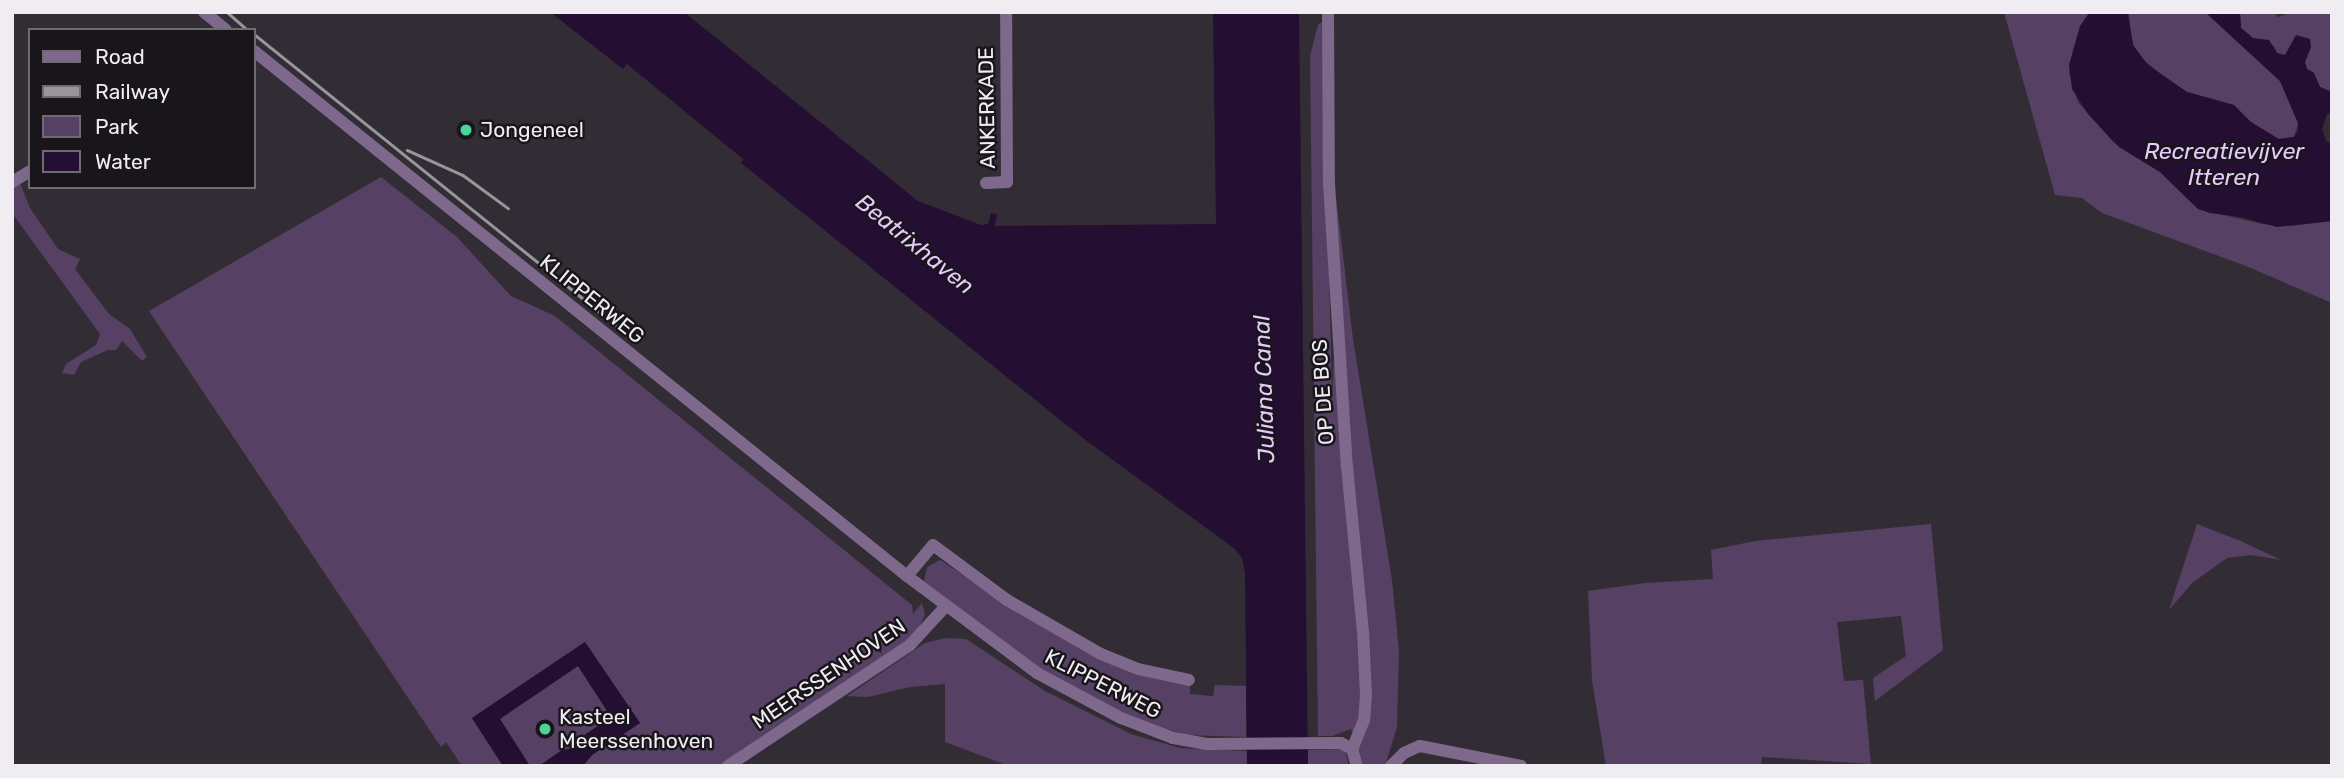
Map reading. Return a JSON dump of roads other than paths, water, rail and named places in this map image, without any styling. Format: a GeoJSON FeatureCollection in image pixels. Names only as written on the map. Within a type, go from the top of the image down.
{"type":"FeatureCollection","features":[{"type":"Feature","properties":{"kind":"street"},"geometry":{"type":"LineString","coordinates":[[204,12],[224,28]]}},
{"type":"Feature","properties":{"kind":"street","name":"ANKERKADE"},"geometry":{"type":"LineString","coordinates":[[986,183],[1007,182],[1006,12]]}},
{"type":"Feature","properties":{"kind":"street","name":"OP DE BOS"},"geometry":{"type":"LineString","coordinates":[[1328,12],[1330,196],[1347,466],[1366,694],[1364,720],[1352,749]]}},
{"type":"Feature","properties":{"kind":"street","name":"KLIPPERWEG"},"geometry":{"type":"LineString","coordinates":[[256,53],[945,607],[1037,673],[1121,718],[1173,738],[1208,744],[1340,743],[1352,749]]}},
{"type":"Feature","properties":{"kind":"street"},"geometry":{"type":"LineString","coordinates":[[12,182],[28,172]]}},
{"type":"Feature","properties":{"kind":"street","name":"KLIPPERWEG"},"geometry":{"type":"LineString","coordinates":[[906,576],[933,545],[1007,600],[1101,654],[1138,669],[1189,680]]}},
{"type":"Feature","properties":{"kind":"street","name":"MEERSSENHOVEN"},"geometry":{"type":"LineString","coordinates":[[728,766],[910,645],[945,607]]}},
{"type":"Feature","properties":{"kind":"street"},"geometry":{"type":"LineString","coordinates":[[1391,766],[1404,753],[1420,746],[1521,766]]}},
{"type":"Feature","properties":{"kind":"street"},"geometry":{"type":"LineString","coordinates":[[1352,749],[1357,766]]}},
{"type":"Feature","properties":{"kind":"water"},"geometry":{"type":"Polygon","coordinates":[[[550,12],[684,12],[918,201],[981,225],[988,224],[991,213],[997,214],[995,226],[1216,224],[1213,12],[1299,12],[1308,766],[1247,766],[1245,573],[1242,558],[1235,549],[1084,439],[741,163],[743,159],[627,64],[623,69],[550,12]]]}},
{"type":"Feature","properties":{"kind":"water","name":"Recreatievijver Itteren"},"geometry":{"type":"Polygon","coordinates":[[[2090,12],[2128,12],[2133,45],[2147,64],[2187,92],[2234,105],[2251,122],[2279,139],[2294,137],[2298,131],[2298,123],[2280,81],[2205,12],[2240,12],[2241,28],[2253,38],[2269,40],[2277,53],[2285,55],[2296,35],[2310,39],[2311,47],[2305,62],[2307,69],[2314,73],[2320,87],[2332,92],[2332,112],[2327,114],[2322,129],[2326,141],[2332,144],[2332,221],[2277,227],[2198,209],[2160,172],[2119,147],[2088,114],[2072,89],[2069,65],[2080,26],[2090,12]]]}},
{"type":"Feature","properties":{"kind":"water"},"geometry":{"type":"Polygon","coordinates":[[[585,642],[640,723],[592,755],[583,766],[539,766],[562,750],[570,749],[580,738],[611,717],[578,666],[500,719],[530,766],[503,766],[472,718],[585,642]]]}},
{"type":"Feature","properties":{"kind":"railway"},"geometry":{"type":"LineString","coordinates":[[227,12],[246,28]]}},
{"type":"Feature","properties":{"kind":"railway"},"geometry":{"type":"LineString","coordinates":[[256,36],[633,339]]}},
{"type":"Feature","properties":{"kind":"railway"},"geometry":{"type":"LineString","coordinates":[[407,150],[463,175],[508,208]]}},
{"type":"Feature","properties":{"kind":"place","name":"Jongeneel"},"geometry":{"type":"Point","coordinates":[466,130]}},
{"type":"Feature","properties":{"kind":"place","name":"Kasteel Meerssenhoven"},"geometry":{"type":"Point","coordinates":[545,729]}},
{"type":"Feature","properties":{"kind":"water label","name":"Beatrixhaven"},"geometry":{"type":"Point","coordinates":[915,244]}},
{"type":"Feature","properties":{"kind":"water label","name":"Juliana Canal"},"geometry":{"type":"Point","coordinates":[1264,389]}}]}
